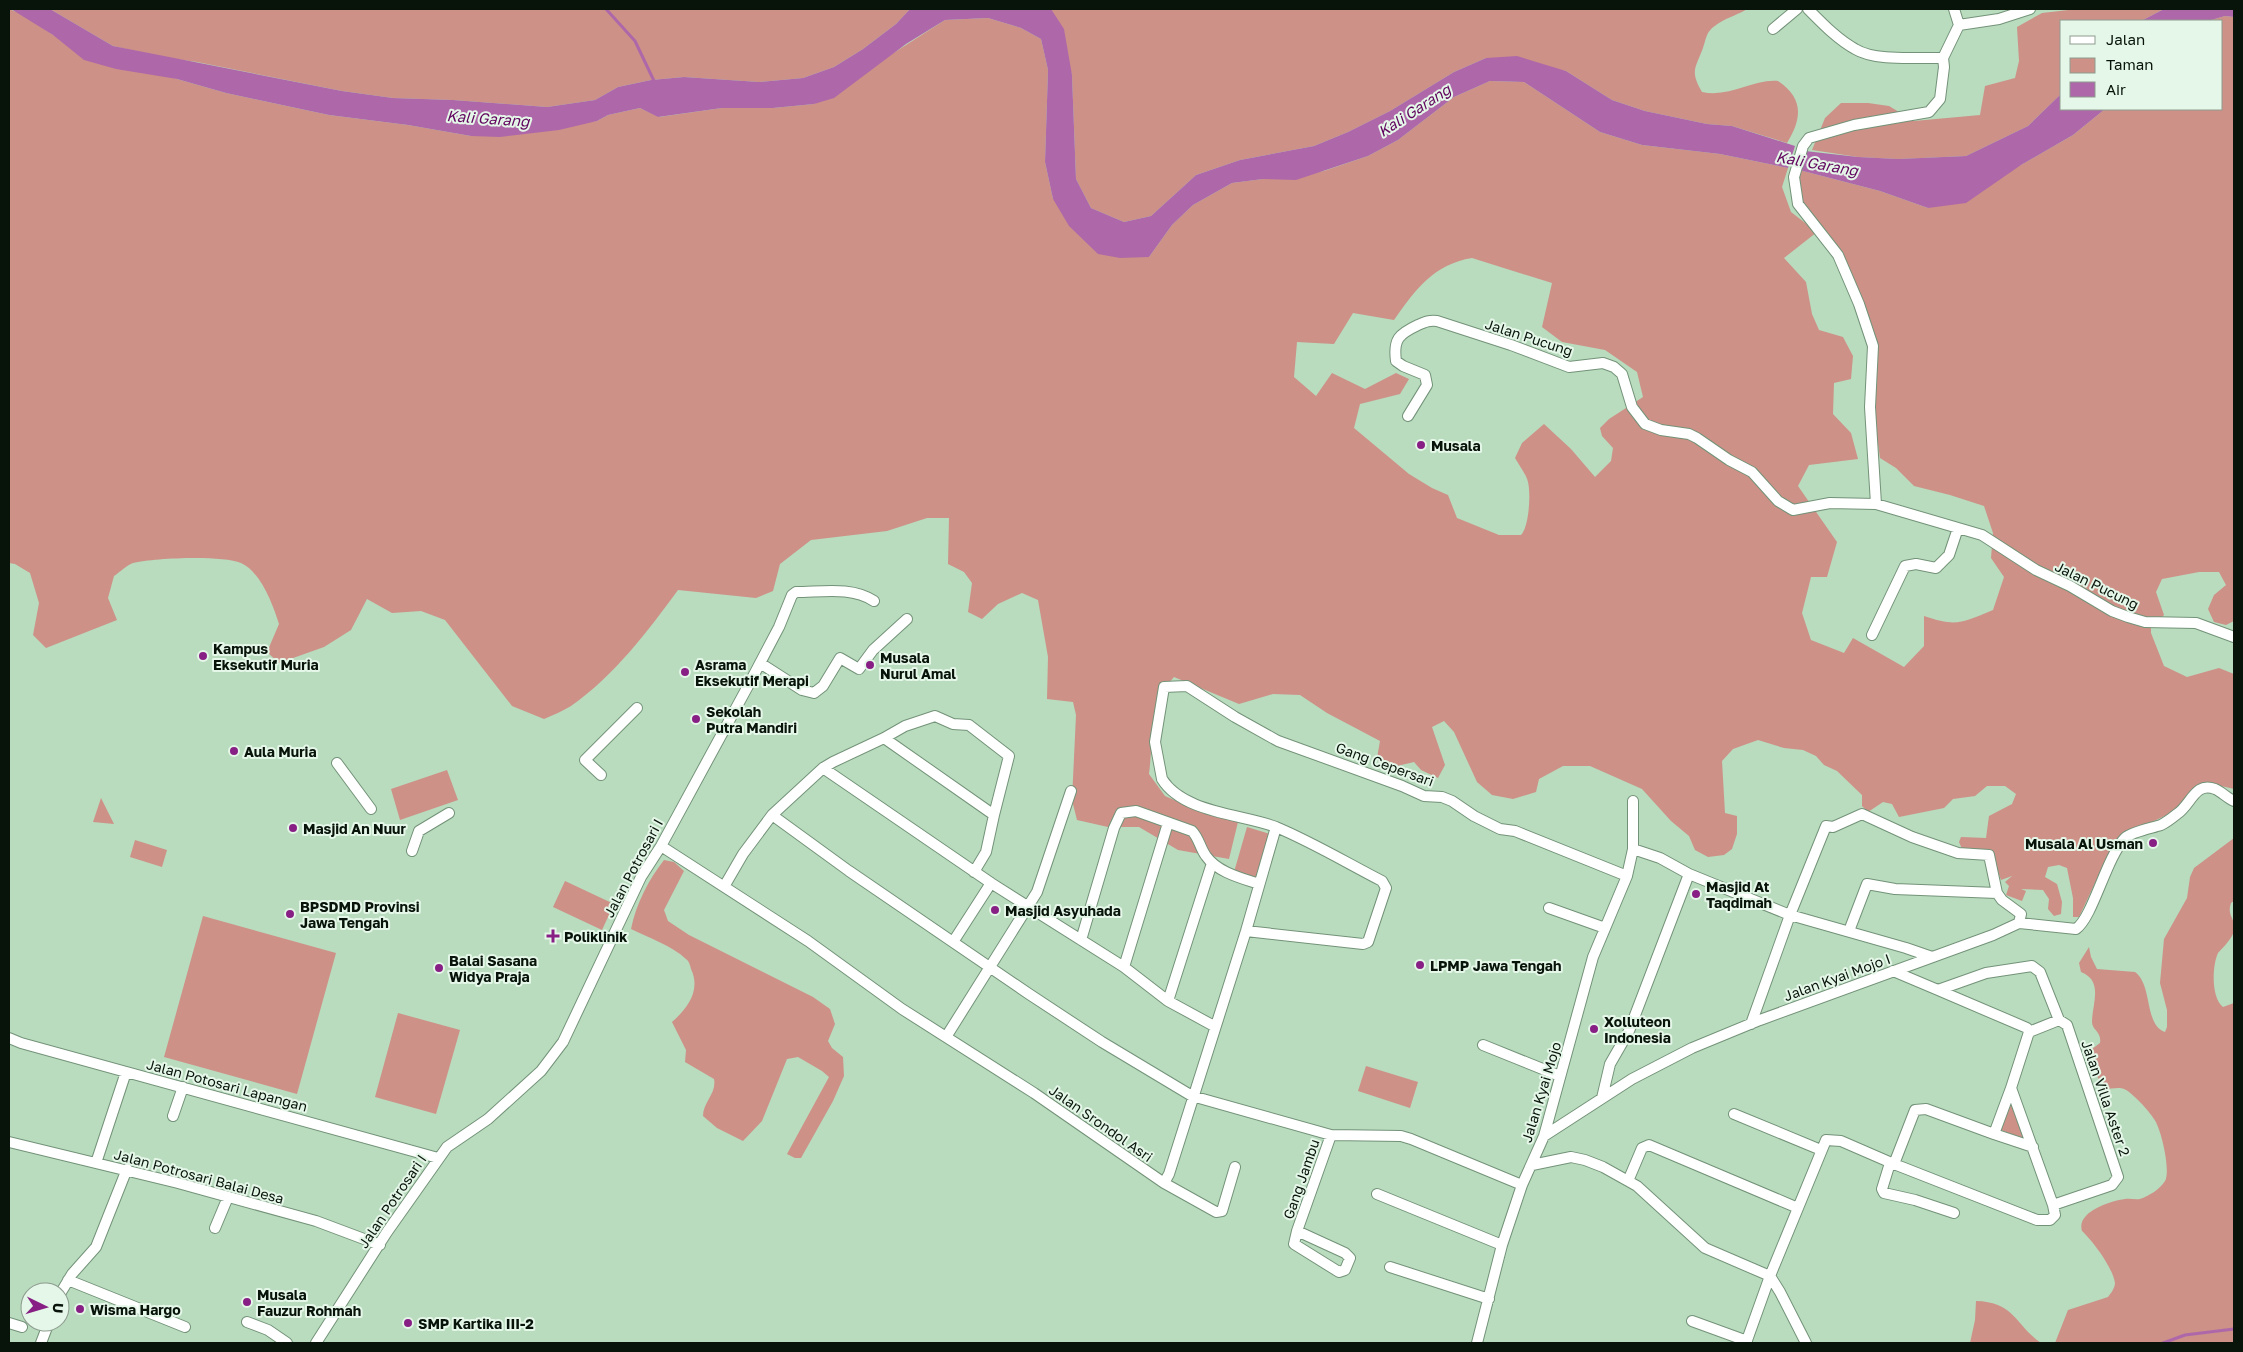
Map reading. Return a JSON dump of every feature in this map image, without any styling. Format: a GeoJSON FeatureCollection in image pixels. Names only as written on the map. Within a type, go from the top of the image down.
{"type":"FeatureCollection","features":[{"type":"Feature","properties":{"kind":"street"},"geometry":{"type":"LineString","coordinates":[[1773,29],[1797,9]]}},
{"type":"Feature","properties":{"kind":"street"},"geometry":{"type":"LineString","coordinates":[[1808,9],[1839,38],[1856,50],[1864,53],[1944,58]]}},
{"type":"Feature","properties":{"kind":"street"},"geometry":{"type":"LineString","coordinates":[[1876,504],[1870,407],[1873,346],[1859,304],[1838,255],[1798,204],[1794,177],[1803,146],[1810,138],[1871,122],[1928,112],[1940,99],[1944,58],[1959,25],[1954,9]]}},
{"type":"Feature","properties":{"kind":"street"},"geometry":{"type":"LineString","coordinates":[[1959,25],[1999,19],[2030,9]]}},
{"type":"Feature","properties":{"kind":"street","name":"Jalan Pucung"},"geometry":{"type":"LineString","coordinates":[[1408,416],[1427,386],[1425,376],[1396,361],[1397,340],[1403,332],[1427,321],[1437,321],[1511,345],[1569,367],[1603,363],[1614,367],[1622,374],[1632,407],[1645,424],[1661,430],[1689,434],[1697,438],[1729,460],[1752,472],[1778,501],[1789,509],[1830,503],[1876,504],[1982,535],[2036,570],[2070,586],[2112,611],[2128,617],[2145,622],[2196,623],[2234,636]]}},
{"type":"Feature","properties":{"kind":"street"},"geometry":{"type":"LineString","coordinates":[[1872,635],[1905,566],[1916,564],[1936,568],[1949,555],[1958,528]]}},
{"type":"Feature","properties":{"kind":"street","name":"Jalan Potrosari I"},"geometry":{"type":"LineString","coordinates":[[316,1343],[447,1147],[488,1119],[541,1071],[563,1042],[641,877],[661,846],[760,663],[779,627],[788,602],[796,592],[847,591],[866,596],[874,601]]}},
{"type":"Feature","properties":{"kind":"street"},"geometry":{"type":"LineString","coordinates":[[760,663],[802,690],[814,693],[823,686],[840,658],[859,669],[873,650],[907,619]]}},
{"type":"Feature","properties":{"kind":"street","name":"Gang Cepersari"},"geometry":{"type":"LineString","coordinates":[[1276,827],[1195,804],[1179,796],[1163,782],[1155,742],[1164,687],[1187,686],[1235,717],[1278,741],[1402,786],[1424,796],[1442,797],[1452,801],[1474,816],[1500,828],[1515,831],[1627,876]]}},
{"type":"Feature","properties":{"kind":"street"},"geometry":{"type":"LineString","coordinates":[[601,775],[585,760],[637,708]]}},
{"type":"Feature","properties":{"kind":"street"},"geometry":{"type":"LineString","coordinates":[[725,886],[743,854],[772,815],[823,768],[905,726],[935,716],[953,724],[968,725],[980,732],[1009,756],[986,852],[974,872]]}},
{"type":"Feature","properties":{"kind":"street"},"geometry":{"type":"LineString","coordinates":[[884,738],[994,815]]}},
{"type":"Feature","properties":{"kind":"street"},"geometry":{"type":"LineString","coordinates":[[336,763],[371,809]]}},
{"type":"Feature","properties":{"kind":"street"},"geometry":{"type":"LineString","coordinates":[[823,768],[974,872],[1124,967],[1168,1001],[1214,1026]]}},
{"type":"Feature","properties":{"kind":"street"},"geometry":{"type":"LineString","coordinates":[[1849,931],[1867,884],[1895,889],[1997,893],[2002,900],[2021,914],[2019,923],[2076,929],[2084,921],[2097,889],[2126,837],[2163,824],[2180,812],[2198,789],[2206,787],[2215,789],[2234,801]]}},
{"type":"Feature","properties":{"kind":"street"},"geometry":{"type":"LineString","coordinates":[[946,1037],[1029,908],[1046,872],[1071,791]]}},
{"type":"Feature","properties":{"kind":"street","name":"Jalan Kyai Mojo"},"geometry":{"type":"LineString","coordinates":[[1477,1343],[1502,1244],[1522,1185],[1544,1136],[1593,956],[1627,876],[1633,848],[1633,801]]}},
{"type":"Feature","properties":{"kind":"street"},"geometry":{"type":"LineString","coordinates":[[1081,940],[1114,828],[1121,813],[1136,811],[1192,831],[1205,855],[1212,862],[1232,874],[1259,884]]}},
{"type":"Feature","properties":{"kind":"street"},"geometry":{"type":"LineString","coordinates":[[412,851],[419,831],[449,813]]}},
{"type":"Feature","properties":{"kind":"street","name":"Jalan Kyai Mojo I"},"geometry":{"type":"LineString","coordinates":[[1751,1024],[1790,915],[1826,826],[1832,827],[1862,814],[1912,837],[1958,853],[1989,855],[1997,893]]}},
{"type":"Feature","properties":{"kind":"street"},"geometry":{"type":"LineString","coordinates":[[772,815],[849,871],[991,968],[1102,1042],[1192,1096],[1331,1135],[1401,1136],[1411,1138],[1522,1185]]}},
{"type":"Feature","properties":{"kind":"street"},"geometry":{"type":"LineString","coordinates":[[1124,967],[1168,823]]}},
{"type":"Feature","properties":{"kind":"street"},"geometry":{"type":"LineString","coordinates":[[1246,931],[1363,944],[1368,942],[1385,892],[1382,881],[1276,827]]}},
{"type":"Feature","properties":{"kind":"street","name":"Jalan Srondol Asri"},"geometry":{"type":"LineString","coordinates":[[661,846],[808,941],[902,1009],[1034,1092],[1164,1183],[1169,1174],[1214,1026],[1246,931],[1276,827]]}},
{"type":"Feature","properties":{"kind":"street","name":"Jalan Kyai Mojo I"},"geometry":{"type":"LineString","coordinates":[[1633,848],[1660,858],[1689,874],[1790,915],[1932,957]]}},
{"type":"Feature","properties":{"kind":"street"},"geometry":{"type":"LineString","coordinates":[[1168,1001],[1212,862]]}},
{"type":"Feature","properties":{"kind":"street"},"geometry":{"type":"LineString","coordinates":[[1602,1098],[1610,1064],[1629,1031],[1689,874]]}},
{"type":"Feature","properties":{"kind":"street"},"geometry":{"type":"LineString","coordinates":[[953,942],[991,883]]}},
{"type":"Feature","properties":{"kind":"street"},"geometry":{"type":"LineString","coordinates":[[1549,908],[1605,928]]}},
{"type":"Feature","properties":{"kind":"street","name":"Jalan Kyai Mojo I"},"geometry":{"type":"LineString","coordinates":[[1544,1136],[1632,1079],[1692,1048],[1751,1024],[1993,935],[2019,923]]}},
{"type":"Feature","properties":{"kind":"street","name":"Jalan Villa Aster 2"},"geometry":{"type":"LineString","coordinates":[[1938,990],[1986,973],[2032,966],[2040,972],[2059,1020],[2067,1026],[2118,1177],[2112,1185],[2053,1205]]}},
{"type":"Feature","properties":{"kind":"street"},"geometry":{"type":"LineString","coordinates":[[1893,971],[2027,1028],[2029,1032]]}},
{"type":"Feature","properties":{"kind":"street"},"geometry":{"type":"LineString","coordinates":[[2029,1032],[2059,1020]]}},
{"type":"Feature","properties":{"kind":"street"},"geometry":{"type":"LineString","coordinates":[[1994,1134],[2029,1032]]}},
{"type":"Feature","properties":{"kind":"street","name":"Jalan Potosari Lapangan"},"geometry":{"type":"LineString","coordinates":[[9,1038],[21,1043],[438,1158]]}},
{"type":"Feature","properties":{"kind":"street"},"geometry":{"type":"LineString","coordinates":[[1484,1045],[1560,1076]]}},
{"type":"Feature","properties":{"kind":"street"},"geometry":{"type":"LineString","coordinates":[[96,1163],[126,1072]]}},
{"type":"Feature","properties":{"kind":"street"},"geometry":{"type":"LineString","coordinates":[[174,1116],[184,1087]]}},
{"type":"Feature","properties":{"kind":"street"},"geometry":{"type":"LineString","coordinates":[[1692,1321],[1746,1342],[1770,1276],[1826,1140],[1837,1140],[1892,1164],[2038,1220],[2050,1220],[2056,1212],[2011,1088]]}},
{"type":"Feature","properties":{"kind":"street"},"geometry":{"type":"LineString","coordinates":[[1954,1213],[1884,1193],[1882,1189],[1913,1113],[1917,1109],[1926,1110],[2033,1147]]}},
{"type":"Feature","properties":{"kind":"street"},"geometry":{"type":"LineString","coordinates":[[1734,1114],[1821,1150]]}},
{"type":"Feature","properties":{"kind":"street","name":"Gang Jambu"},"geometry":{"type":"LineString","coordinates":[[1297,1231],[1345,1253],[1350,1258],[1345,1270],[1339,1272],[1294,1244],[1297,1231],[1331,1135]]}},
{"type":"Feature","properties":{"kind":"street","name":"Jalan Potrosari Balai Desa"},"geometry":{"type":"LineString","coordinates":[[9,1142],[127,1169],[316,1221],[380,1245]]}},
{"type":"Feature","properties":{"kind":"street"},"geometry":{"type":"LineString","coordinates":[[1628,1181],[1642,1148],[1649,1145],[1798,1208]]}},
{"type":"Feature","properties":{"kind":"street"},"geometry":{"type":"LineString","coordinates":[[1532,1165],[1576,1158],[1603,1167],[1637,1186],[1705,1248],[1770,1276],[1806,1343]]}},
{"type":"Feature","properties":{"kind":"street"},"geometry":{"type":"LineString","coordinates":[[1164,1183],[1219,1213],[1222,1211],[1235,1167]]}},
{"type":"Feature","properties":{"kind":"street"},"geometry":{"type":"LineString","coordinates":[[127,1169],[96,1247],[68,1280],[185,1327]]}},
{"type":"Feature","properties":{"kind":"street"},"geometry":{"type":"LineString","coordinates":[[1377,1194],[1502,1244]]}},
{"type":"Feature","properties":{"kind":"street"},"geometry":{"type":"LineString","coordinates":[[215,1228],[228,1197]]}},
{"type":"Feature","properties":{"kind":"street"},"geometry":{"type":"LineString","coordinates":[[1390,1267],[1489,1299]]}},
{"type":"Feature","properties":{"kind":"street"},"geometry":{"type":"LineString","coordinates":[[247,1322],[268,1330],[287,1343]]}},
{"type":"Feature","properties":{"kind":"green space"},"geometry":{"type":"Polygon","coordinates":[[[9,9],[24,15],[53,35],[177,79],[226,93],[329,115],[408,125],[471,136],[597,121],[608,115],[640,108],[659,117],[722,108],[773,108],[814,104],[945,20],[988,18],[1021,28],[1041,39],[1048,70],[1045,162],[1053,199],[1149,257],[1172,225],[1193,205],[1232,183],[1324,171],[1368,156],[1398,140],[1454,97],[1490,81],[1524,82],[1600,132],[1642,145],[1720,154],[1788,168],[1782,187],[1791,212],[1817,232],[1784,258],[1806,282],[1812,314],[1819,330],[1843,337],[1853,356],[1851,379],[1834,383],[1833,414],[1851,433],[1858,459],[1809,465],[1798,486],[1837,542],[1827,577],[1811,577],[1802,613],[1811,640],[1844,653],[1853,638],[1904,667],[1924,646],[1924,616],[1944,622],[1959,622],[1993,610],[2004,577],[1991,558],[1993,533],[1984,506],[1914,486],[1896,468],[1880,458],[1873,408],[1877,347],[1834,245],[1823,228],[1797,206],[1791,193],[1799,170],[1880,191],[1928,208],[2021,165],[2073,135],[2104,110],[2223,110],[2223,20],[2211,20],[2225,16],[2234,17],[2234,621],[2226,625],[2214,622],[2208,609],[2214,595],[2226,585],[2219,572],[2199,572],[2162,579],[2156,592],[2164,615],[2151,627],[2151,633],[2164,666],[2187,677],[2219,668],[2234,674],[2234,789],[2217,785],[2198,794],[2186,806],[2124,835],[2104,864],[2079,917],[2073,917],[2073,898],[2067,868],[2059,865],[2048,867],[2045,877],[2057,884],[2062,902],[2061,914],[2054,916],[2048,909],[2049,899],[2043,890],[2021,889],[2026,891],[2022,901],[2006,895],[2009,886],[2005,882],[2012,876],[2001,880],[1991,851],[1963,851],[1959,842],[1961,837],[1986,838],[1989,816],[2012,804],[2016,794],[2005,786],[1987,786],[1975,796],[1953,799],[1944,808],[1899,817],[1892,804],[1883,802],[1868,812],[1862,806],[1862,795],[1837,771],[1824,765],[1816,756],[1803,750],[1784,748],[1758,740],[1733,749],[1722,761],[1725,813],[1737,816],[1737,834],[1732,849],[1724,855],[1708,857],[1695,850],[1689,836],[1671,821],[1642,789],[1590,766],[1563,766],[1539,779],[1536,792],[1513,799],[1492,795],[1477,782],[1454,732],[1444,721],[1432,727],[1445,765],[1438,778],[1421,770],[1414,762],[1397,766],[1381,766],[1377,758],[1380,741],[1327,713],[1300,695],[1273,694],[1239,704],[1174,677],[1166,687],[1157,710],[1149,774],[1165,796],[1195,809],[1238,822],[1229,859],[1178,850],[1139,827],[1108,827],[1077,820],[1072,800],[1076,715],[1073,702],[1047,699],[1048,657],[1038,600],[1022,593],[998,604],[982,619],[968,612],[972,583],[964,572],[948,564],[949,518],[927,518],[887,531],[811,540],[780,564],[773,591],[756,598],[678,590],[642,637],[602,681],[571,706],[544,719],[512,706],[445,620],[421,611],[392,613],[367,599],[351,630],[324,647],[279,663],[267,652],[279,624],[270,599],[255,574],[248,567],[232,560],[188,558],[133,563],[114,576],[108,598],[117,620],[46,648],[33,635],[39,603],[30,573],[15,564],[9,563],[9,9]],[[1472,258],[1459,261],[1436,272],[1410,298],[1394,320],[1353,313],[1334,344],[1297,342],[1294,377],[1316,396],[1332,373],[1365,389],[1396,373],[1409,379],[1400,394],[1360,404],[1354,428],[1409,474],[1448,495],[1457,518],[1499,535],[1521,535],[1526,525],[1529,510],[1527,479],[1515,458],[1522,443],[1544,424],[1571,449],[1595,477],[1611,461],[1613,448],[1602,436],[1600,428],[1609,419],[1643,397],[1637,372],[1605,350],[1562,342],[1542,327],[1552,283],[1472,258]]]}},
{"type":"Feature","properties":{"kind":"green space"},"geometry":{"type":"Polygon","coordinates":[[[50,9],[910,9],[896,24],[863,49],[834,67],[803,78],[759,82],[684,77],[651,80],[618,87],[595,100],[547,107],[453,100],[393,98],[342,91],[197,62],[162,57],[113,46],[50,9]]]}},
{"type":"Feature","properties":{"kind":"green space"},"geometry":{"type":"Polygon","coordinates":[[[1051,9],[1747,9],[1722,21],[1709,31],[1695,70],[1698,85],[1702,92],[1722,93],[1768,81],[1778,81],[1792,94],[1798,109],[1798,117],[1796,126],[1787,143],[1732,126],[1707,124],[1645,111],[1612,100],[1566,71],[1486,58],[1454,72],[1390,111],[1348,132],[1314,146],[1240,160],[1196,175],[1151,216],[1124,222],[1091,208],[1076,179],[1072,75],[1051,9]]]}},
{"type":"Feature","properties":{"kind":"green space"},"geometry":{"type":"Polygon","coordinates":[[[2077,9],[2164,9],[2143,20],[2060,20],[2060,95],[2028,126],[1966,156],[1898,159],[1858,157],[1812,150],[1825,118],[1841,103],[1868,103],[1889,106],[1914,121],[1980,115],[1985,86],[2015,78],[2019,61],[2017,27],[2042,13],[2077,9]]]}},
{"type":"Feature","properties":{"kind":"green space"},"geometry":{"type":"Polygon","coordinates":[[[447,770],[458,800],[400,820],[391,789],[447,770]]]}},
{"type":"Feature","properties":{"kind":"green space"},"geometry":{"type":"Polygon","coordinates":[[[101,798],[114,824],[93,822],[101,798]]]}},
{"type":"Feature","properties":{"kind":"green space"},"geometry":{"type":"Polygon","coordinates":[[[1247,827],[1270,834],[1257,879],[1234,872],[1247,827]]]}},
{"type":"Feature","properties":{"kind":"green space"},"geometry":{"type":"Polygon","coordinates":[[[2234,838],[2234,901],[2231,903],[2230,913],[2235,927],[2229,940],[2218,953],[2214,982],[2216,997],[2219,1003],[2223,1007],[2234,1003],[2234,1343],[2055,1343],[2068,1310],[2108,1297],[2115,1285],[2107,1263],[2092,1241],[2082,1231],[2084,1218],[2089,1213],[2111,1202],[2140,1199],[2147,1196],[2160,1187],[2167,1176],[2162,1140],[2157,1124],[2152,1116],[2132,1094],[2124,1089],[2105,1089],[2084,1055],[2100,1043],[2100,1039],[2092,1025],[2095,987],[2088,976],[2081,972],[2079,963],[2089,947],[2091,957],[2097,969],[2135,972],[2141,978],[2154,1022],[2158,1028],[2165,1032],[2167,1027],[2167,1010],[2160,983],[2164,939],[2187,898],[2190,877],[2194,868],[2234,838]]]}},
{"type":"Feature","properties":{"kind":"green space"},"geometry":{"type":"Polygon","coordinates":[[[135,840],[167,850],[162,867],[130,857],[135,840]]]}},
{"type":"Feature","properties":{"kind":"green space"},"geometry":{"type":"Polygon","coordinates":[[[664,860],[674,862],[684,871],[664,910],[668,921],[689,935],[813,997],[830,1009],[835,1024],[828,1041],[832,1048],[843,1057],[844,1076],[833,1101],[801,1158],[795,1158],[787,1154],[829,1077],[798,1057],[787,1059],[762,1121],[743,1141],[717,1128],[703,1116],[705,1106],[714,1089],[714,1079],[685,1062],[686,1050],[672,1022],[688,1005],[694,991],[694,977],[689,963],[674,950],[631,929],[636,910],[644,892],[664,860]]]}},
{"type":"Feature","properties":{"kind":"green space"},"geometry":{"type":"Polygon","coordinates":[[[565,881],[614,904],[602,930],[553,907],[565,881]]]}},
{"type":"Feature","properties":{"kind":"green space"},"geometry":{"type":"Polygon","coordinates":[[[203,916],[336,953],[297,1094],[164,1057],[203,916]]]}},
{"type":"Feature","properties":{"kind":"green space"},"geometry":{"type":"Polygon","coordinates":[[[398,1013],[460,1030],[436,1114],[375,1097],[398,1013]]]}},
{"type":"Feature","properties":{"kind":"green space"},"geometry":{"type":"Polygon","coordinates":[[[1366,1066],[1418,1082],[1410,1108],[1358,1091],[1366,1066]]]}},
{"type":"Feature","properties":{"kind":"green space"},"geometry":{"type":"Polygon","coordinates":[[[2011,1103],[2024,1140],[1999,1129],[2011,1103]]]}},
{"type":"Feature","properties":{"kind":"green space"},"geometry":{"type":"Polygon","coordinates":[[[1976,1301],[1989,1302],[2007,1310],[2041,1343],[1970,1343],[1975,1320],[1976,1301]]]}},
{"type":"Feature","properties":{"kind":"water","name":"Kali Garang"},"geometry":{"type":"Polygon","coordinates":[[[11,9],[50,9],[113,46],[342,91],[393,98],[453,100],[547,107],[595,100],[618,87],[651,80],[684,77],[759,82],[803,78],[834,67],[863,49],[896,24],[910,9],[1051,9],[1064,29],[1072,75],[1076,179],[1091,208],[1124,222],[1151,216],[1196,175],[1240,160],[1314,146],[1348,132],[1390,111],[1454,72],[1486,58],[1517,56],[1566,71],[1612,100],[1645,111],[1707,124],[1732,126],[1795,146],[1788,168],[1720,154],[1642,145],[1600,132],[1524,82],[1490,81],[1454,97],[1398,140],[1368,156],[1296,180],[1263,179],[1232,183],[1193,205],[1172,225],[1149,257],[1120,258],[1098,254],[1069,226],[1053,199],[1045,162],[1048,70],[1041,39],[1021,28],[988,18],[945,20],[906,44],[834,98],[814,104],[773,108],[722,108],[658,117],[640,108],[608,115],[597,121],[559,130],[500,137],[471,136],[408,125],[329,115],[226,93],[177,79],[116,69],[84,60],[53,35],[11,9]]]}},
{"type":"Feature","properties":{"kind":"water"},"geometry":{"type":"Polygon","coordinates":[[[2164,9],[2234,9],[2234,17],[2225,16],[2211,20],[2143,20],[2164,9]]]}},
{"type":"Feature","properties":{"kind":"water","name":"Kali Garang"},"geometry":{"type":"Polygon","coordinates":[[[2060,95],[2060,110],[2104,110],[2073,135],[2021,165],[1966,203],[1928,208],[1880,191],[1799,170],[1805,151],[1898,159],[1966,156],[2028,126],[2060,95]]]}},
{"type":"Feature","properties":{"kind":"waterway"},"geometry":{"type":"LineString","coordinates":[[606,9],[635,41],[655,83]]}},
{"type":"Feature","properties":{"kind":"waterway"},"geometry":{"type":"LineString","coordinates":[[2163,1343],[2185,1335],[2234,1329]]}},
{"type":"Feature","properties":{"kind":"place","name":"Musala"},"geometry":{"type":"Point","coordinates":[1421,445]}},
{"type":"Feature","properties":{"kind":"place","name":"Kampus Eksekutif Muria"},"geometry":{"type":"Point","coordinates":[203,656]}},
{"type":"Feature","properties":{"kind":"place","name":"Musala Nurul Amal"},"geometry":{"type":"Point","coordinates":[870,665]}},
{"type":"Feature","properties":{"kind":"place","name":"Asrama Eksekutif Merapi"},"geometry":{"type":"Point","coordinates":[685,672]}},
{"type":"Feature","properties":{"kind":"place","name":"Sekolah Putra Mandiri"},"geometry":{"type":"Point","coordinates":[696,719]}},
{"type":"Feature","properties":{"kind":"place","name":"Aula Muria"},"geometry":{"type":"Point","coordinates":[234,751]}},
{"type":"Feature","properties":{"kind":"place","name":"Masjid An Nuur"},"geometry":{"type":"Point","coordinates":[293,828]}},
{"type":"Feature","properties":{"kind":"place","name":"Musala Al Usman"},"geometry":{"type":"Point","coordinates":[2153,843]}},
{"type":"Feature","properties":{"kind":"place","name":"Masjid At Taqdimah"},"geometry":{"type":"Point","coordinates":[1696,894]}},
{"type":"Feature","properties":{"kind":"place","name":"Masjid Asyuhada"},"geometry":{"type":"Point","coordinates":[995,910]}},
{"type":"Feature","properties":{"kind":"place","name":"BPSDMD Provinsi Jawa Tengah"},"geometry":{"type":"Point","coordinates":[290,914]}},
{"type":"Feature","properties":{"kind":"place","name":"Poliklinik"},"geometry":{"type":"Point","coordinates":[553,936]}},
{"type":"Feature","properties":{"kind":"place","name":"LPMP Jawa Tengah"},"geometry":{"type":"Point","coordinates":[1420,965]}},
{"type":"Feature","properties":{"kind":"place","name":"Balai Sasana Widya Praja"},"geometry":{"type":"Point","coordinates":[439,968]}},
{"type":"Feature","properties":{"kind":"place","name":"Xolluteon Indonesia"},"geometry":{"type":"Point","coordinates":[1594,1029]}},
{"type":"Feature","properties":{"kind":"place","name":"Musala Fauzur Rohmah"},"geometry":{"type":"Point","coordinates":[247,1302]}},
{"type":"Feature","properties":{"kind":"place","name":"Wisma Hargo"},"geometry":{"type":"Point","coordinates":[80,1309]}},
{"type":"Feature","properties":{"kind":"place","name":"SMP Kartika III-2"},"geometry":{"type":"Point","coordinates":[408,1323]}}]}
